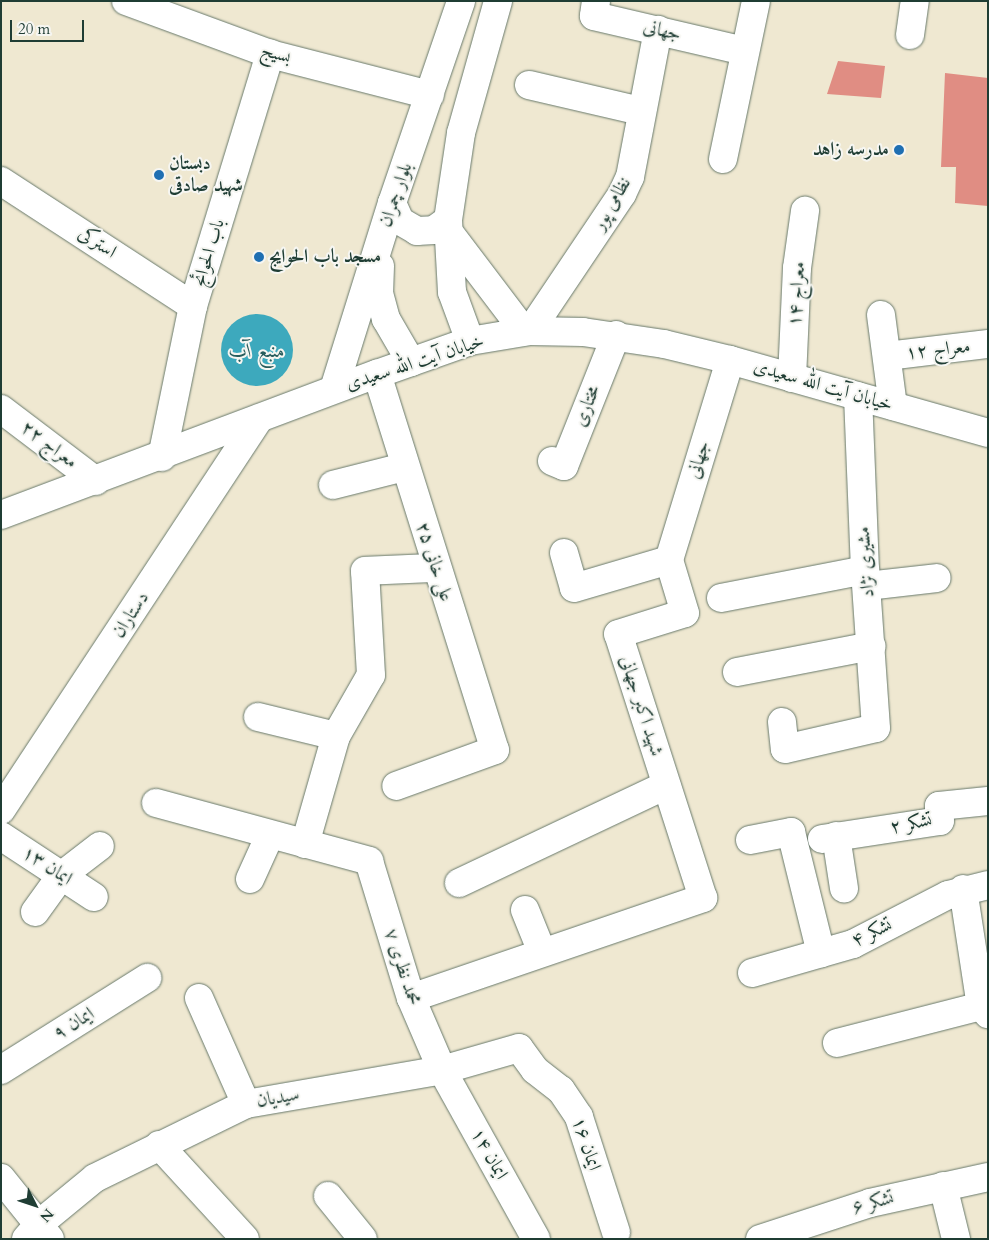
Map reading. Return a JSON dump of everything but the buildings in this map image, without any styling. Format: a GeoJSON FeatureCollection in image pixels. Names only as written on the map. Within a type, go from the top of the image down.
{"type":"FeatureCollection","features":[{"type":"Feature","properties":{"kind":"street","name":"بسیج"},"geometry":{"type":"LineString","coordinates":[[126,1],[270,54],[430,95]]}},
{"type":"Feature","properties":{"kind":"street","name":"بلوار چمران"},"geometry":{"type":"LineString","coordinates":[[334,389],[392,203],[461,1]]}},
{"type":"Feature","properties":{"kind":"street"},"geometry":{"type":"LineString","coordinates":[[470,341],[452,292],[448,225],[461,133],[498,1]]}},
{"type":"Feature","properties":{"kind":"street","name":"جهانی"},"geometry":{"type":"LineString","coordinates":[[596,1],[594,16],[745,51]]}},
{"type":"Feature","properties":{"kind":"street"},"geometry":{"type":"LineString","coordinates":[[722,159],[756,1]]}},
{"type":"Feature","properties":{"kind":"street"},"geometry":{"type":"LineString","coordinates":[[910,35],[914,1]]}},
{"type":"Feature","properties":{"kind":"street","name":"نظامی پور"},"geometry":{"type":"LineString","coordinates":[[527,331],[622,194],[630,177],[658,30]]}},
{"type":"Feature","properties":{"kind":"street","name":"باب الحوائج"},"geometry":{"type":"LineString","coordinates":[[162,457],[193,306],[270,54]]}},
{"type":"Feature","properties":{"kind":"street"},"geometry":{"type":"LineString","coordinates":[[530,85],[642,111]]}},
{"type":"Feature","properties":{"kind":"street","name":"استرکی"},"geometry":{"type":"LineString","coordinates":[[1,180],[193,306]]}},
{"type":"Feature","properties":{"kind":"street"},"geometry":{"type":"LineString","coordinates":[[392,203],[400,221],[417,231],[434,230],[448,225]]}},
{"type":"Feature","properties":{"kind":"street","name":"معراج ۱۴"},"geometry":{"type":"LineString","coordinates":[[792,378],[797,268],[805,211]]}},
{"type":"Feature","properties":{"kind":"street"},"geometry":{"type":"LineString","coordinates":[[448,225],[527,331]]}},
{"type":"Feature","properties":{"kind":"street"},"geometry":{"type":"LineString","coordinates":[[382,235],[379,293],[386,319],[412,362]]}},
{"type":"Feature","properties":{"kind":"street","name":"معراج ۱۲"},"geometry":{"type":"LineString","coordinates":[[881,315],[892,406]]}},
{"type":"Feature","properties":{"kind":"street","name":"خیابان آیت الله سعیدی"},"geometry":{"type":"LineString","coordinates":[[1,515],[162,457],[334,389],[470,341],[527,331],[616,335],[730,360],[988,433]]}},
{"type":"Feature","properties":{"kind":"street","name":"مختاری"},"geometry":{"type":"LineString","coordinates":[[552,461],[564,466],[616,335]]}},
{"type":"Feature","properties":{"kind":"street","name":"معراج ۱۲"},"geometry":{"type":"LineString","coordinates":[[887,356],[988,344]]}},
{"type":"Feature","properties":{"kind":"street","name":"جهانی"},"geometry":{"type":"LineString","coordinates":[[669,560],[730,360]]}},
{"type":"Feature","properties":{"kind":"street","name":"علی خانی ۲۵"},"geometry":{"type":"LineString","coordinates":[[377,374],[435,568],[495,750],[396,786]]}},
{"type":"Feature","properties":{"kind":"street","name":"مشیری نژاد"},"geometry":{"type":"LineString","coordinates":[[782,722],[785,749],[876,728],[866,578],[858,396]]}},
{"type":"Feature","properties":{"kind":"street","name":"معراج ۲۲"},"geometry":{"type":"LineString","coordinates":[[1,409],[96,481]]}},
{"type":"Feature","properties":{"kind":"street","name":"دستاران"},"geometry":{"type":"LineString","coordinates":[[1,810],[28,752],[259,418]]}},
{"type":"Feature","properties":{"kind":"street"},"geometry":{"type":"LineString","coordinates":[[333,485],[404,468]]}},
{"type":"Feature","properties":{"kind":"street"},"geometry":{"type":"LineString","coordinates":[[564,553],[574,588],[669,560]]}},
{"type":"Feature","properties":{"kind":"street","name":"شهید اکبر جهانی"},"geometry":{"type":"LineString","coordinates":[[542,952],[703,898],[618,634],[685,613],[669,560]]}},
{"type":"Feature","properties":{"kind":"street"},"geometry":{"type":"LineString","coordinates":[[156,803],[305,844],[336,736],[371,675],[365,571],[435,568]]}},
{"type":"Feature","properties":{"kind":"street"},"geometry":{"type":"LineString","coordinates":[[721,598],[866,578],[937,578]]}},
{"type":"Feature","properties":{"kind":"street"},"geometry":{"type":"LineString","coordinates":[[737,672],[872,646]]}},
{"type":"Feature","properties":{"kind":"street"},"geometry":{"type":"LineString","coordinates":[[266,712],[336,736]]}},
{"type":"Feature","properties":{"kind":"street"},"geometry":{"type":"LineString","coordinates":[[459,883],[666,785]]}},
{"type":"Feature","properties":{"kind":"street","name":"تشکر ۲"},"geometry":{"type":"LineString","coordinates":[[844,888],[829,837],[940,821],[939,806],[988,801]]}},
{"type":"Feature","properties":{"kind":"street"},"geometry":{"type":"LineString","coordinates":[[750,840],[790,832],[821,953]]}},
{"type":"Feature","properties":{"kind":"street"},"geometry":{"type":"LineString","coordinates":[[250,879],[270,835]]}},
{"type":"Feature","properties":{"kind":"street","name":"ایمان ۱۳"},"geometry":{"type":"LineString","coordinates":[[1,836],[94,897]]}},
{"type":"Feature","properties":{"kind":"street","name":"محمد نظری ۷"},"geometry":{"type":"LineString","coordinates":[[305,844],[368,861],[411,998],[442,1070]]}},
{"type":"Feature","properties":{"kind":"street"},"geometry":{"type":"LineString","coordinates":[[35,912],[61,876],[100,846]]}},
{"type":"Feature","properties":{"kind":"street"},"geometry":{"type":"LineString","coordinates":[[837,1044],[984,1010],[975,887]]}},
{"type":"Feature","properties":{"kind":"street","name":"تشکر ۴"},"geometry":{"type":"LineString","coordinates":[[752,974],[853,944],[975,887]]}},
{"type":"Feature","properties":{"kind":"street"},"geometry":{"type":"LineString","coordinates":[[411,998],[542,952],[525,910]]}},
{"type":"Feature","properties":{"kind":"street","name":"ایمان ۹"},"geometry":{"type":"LineString","coordinates":[[1,1070],[147,978]]}},
{"type":"Feature","properties":{"kind":"street"},"geometry":{"type":"LineString","coordinates":[[199,998],[246,1104]]}},
{"type":"Feature","properties":{"kind":"street","name":"سیدیان"},"geometry":{"type":"LineString","coordinates":[[39,1234],[95,1178],[246,1104],[442,1070],[519,1048],[535,1070]]}},
{"type":"Feature","properties":{"kind":"street","name":"ایمان ۱۴"},"geometry":{"type":"LineString","coordinates":[[442,1070],[536,1239]]}},
{"type":"Feature","properties":{"kind":"street","name":"ایمان ۱۶"},"geometry":{"type":"LineString","coordinates":[[535,1070],[561,1090],[579,1117],[616,1232]]}},
{"type":"Feature","properties":{"kind":"street"},"geometry":{"type":"LineString","coordinates":[[159,1145],[245,1239]]}},
{"type":"Feature","properties":{"kind":"street","name":"تشکر ۶"},"geometry":{"type":"LineString","coordinates":[[760,1239],[870,1203],[988,1176]]}},
{"type":"Feature","properties":{"kind":"street"},"geometry":{"type":"LineString","coordinates":[[1,1178],[39,1234]]}},
{"type":"Feature","properties":{"kind":"street"},"geometry":{"type":"LineString","coordinates":[[943,1186],[956,1239]]}},
{"type":"Feature","properties":{"kind":"street"},"geometry":{"type":"LineString","coordinates":[[328,1196],[363,1239]]}},
{"type":"Feature","properties":{"kind":"water","name":"منبع آب"},"geometry":{"type":"Polygon","coordinates":[[[250,314],[264,314],[283,324],[293,343],[293,357],[283,376],[264,386],[250,386],[231,376],[221,357],[221,343],[231,324],[250,314]]]}},
{"type":"Feature","properties":{"kind":"place","name":"مدرسه زاهد"},"geometry":{"type":"Point","coordinates":[899,150]}},
{"type":"Feature","properties":{"kind":"place","name":"دبستان شهید صادقی"},"geometry":{"type":"Point","coordinates":[159,175]}},
{"type":"Feature","properties":{"kind":"place","name":"مسجد باب الحوایج"},"geometry":{"type":"Point","coordinates":[259,257]}}]}
